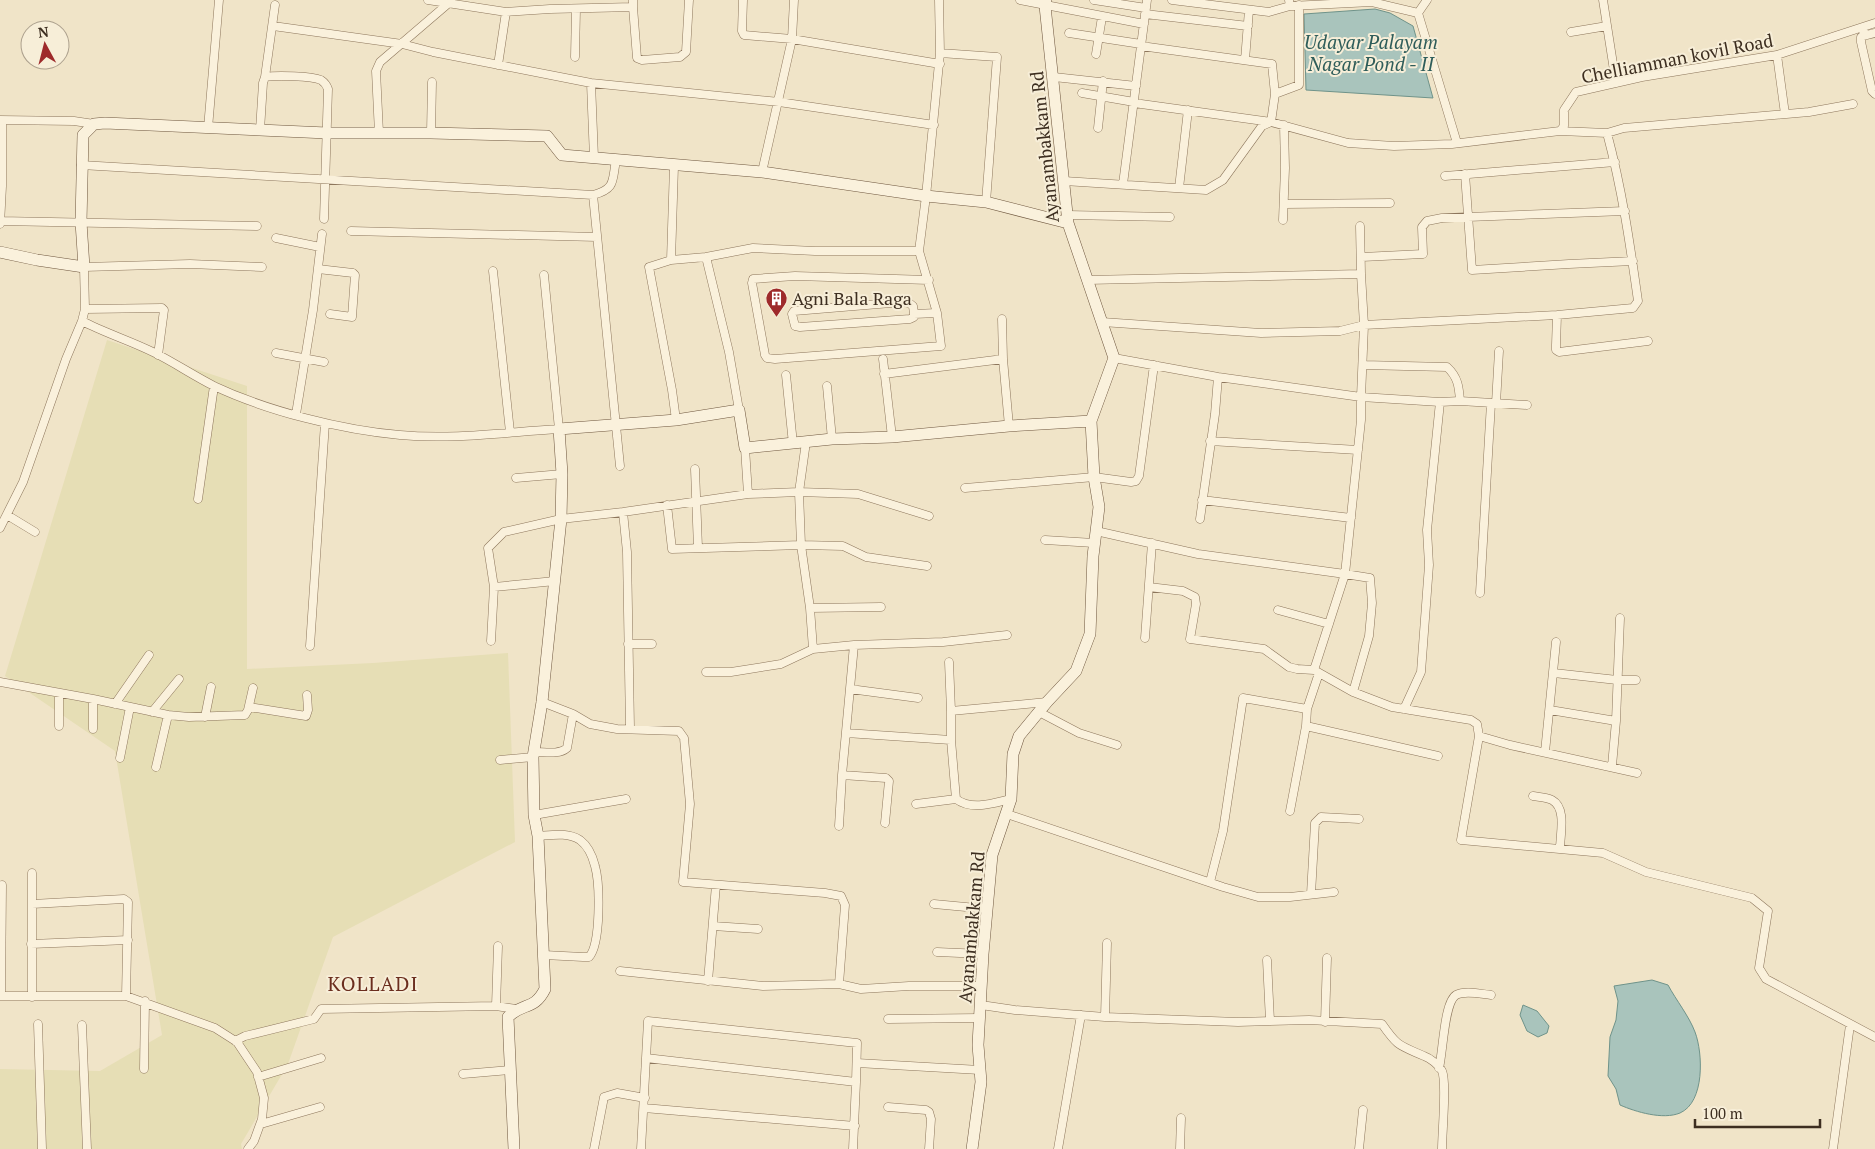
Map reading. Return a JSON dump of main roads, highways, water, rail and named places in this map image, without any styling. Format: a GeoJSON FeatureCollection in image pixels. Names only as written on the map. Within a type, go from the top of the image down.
{"type":"FeatureCollection","features":[{"type":"Feature","properties":{"kind":"water","name":"Udayar Palayam Nagar Pond - II"},"geometry":{"type":"Polygon","coordinates":[[[1375,9],[1390,13],[1413,26],[1433,98],[1306,90],[1304,14],[1375,9]]]}},
{"type":"Feature","properties":{"kind":"water"},"geometry":{"type":"Polygon","coordinates":[[[1652,980],[1668,985],[1695,1032],[1700,1052],[1700,1076],[1694,1099],[1680,1113],[1666,1116],[1650,1114],[1620,1105],[1616,1089],[1608,1076],[1610,1037],[1616,1020],[1618,1001],[1614,986],[1652,980]]]}},
{"type":"Feature","properties":{"kind":"water"},"geometry":{"type":"Polygon","coordinates":[[[1523,1005],[1537,1011],[1549,1026],[1547,1033],[1538,1037],[1527,1031],[1520,1015],[1523,1005]]]}},
{"type":"Feature","properties":{"kind":"place","name":"Agni Bala Raga"},"geometry":{"type":"Point","coordinates":[776,317]}},
{"type":"Feature","properties":{"kind":"district","name":"KOLLADI"},"geometry":{"type":"Point","coordinates":[373,983]}}]}
